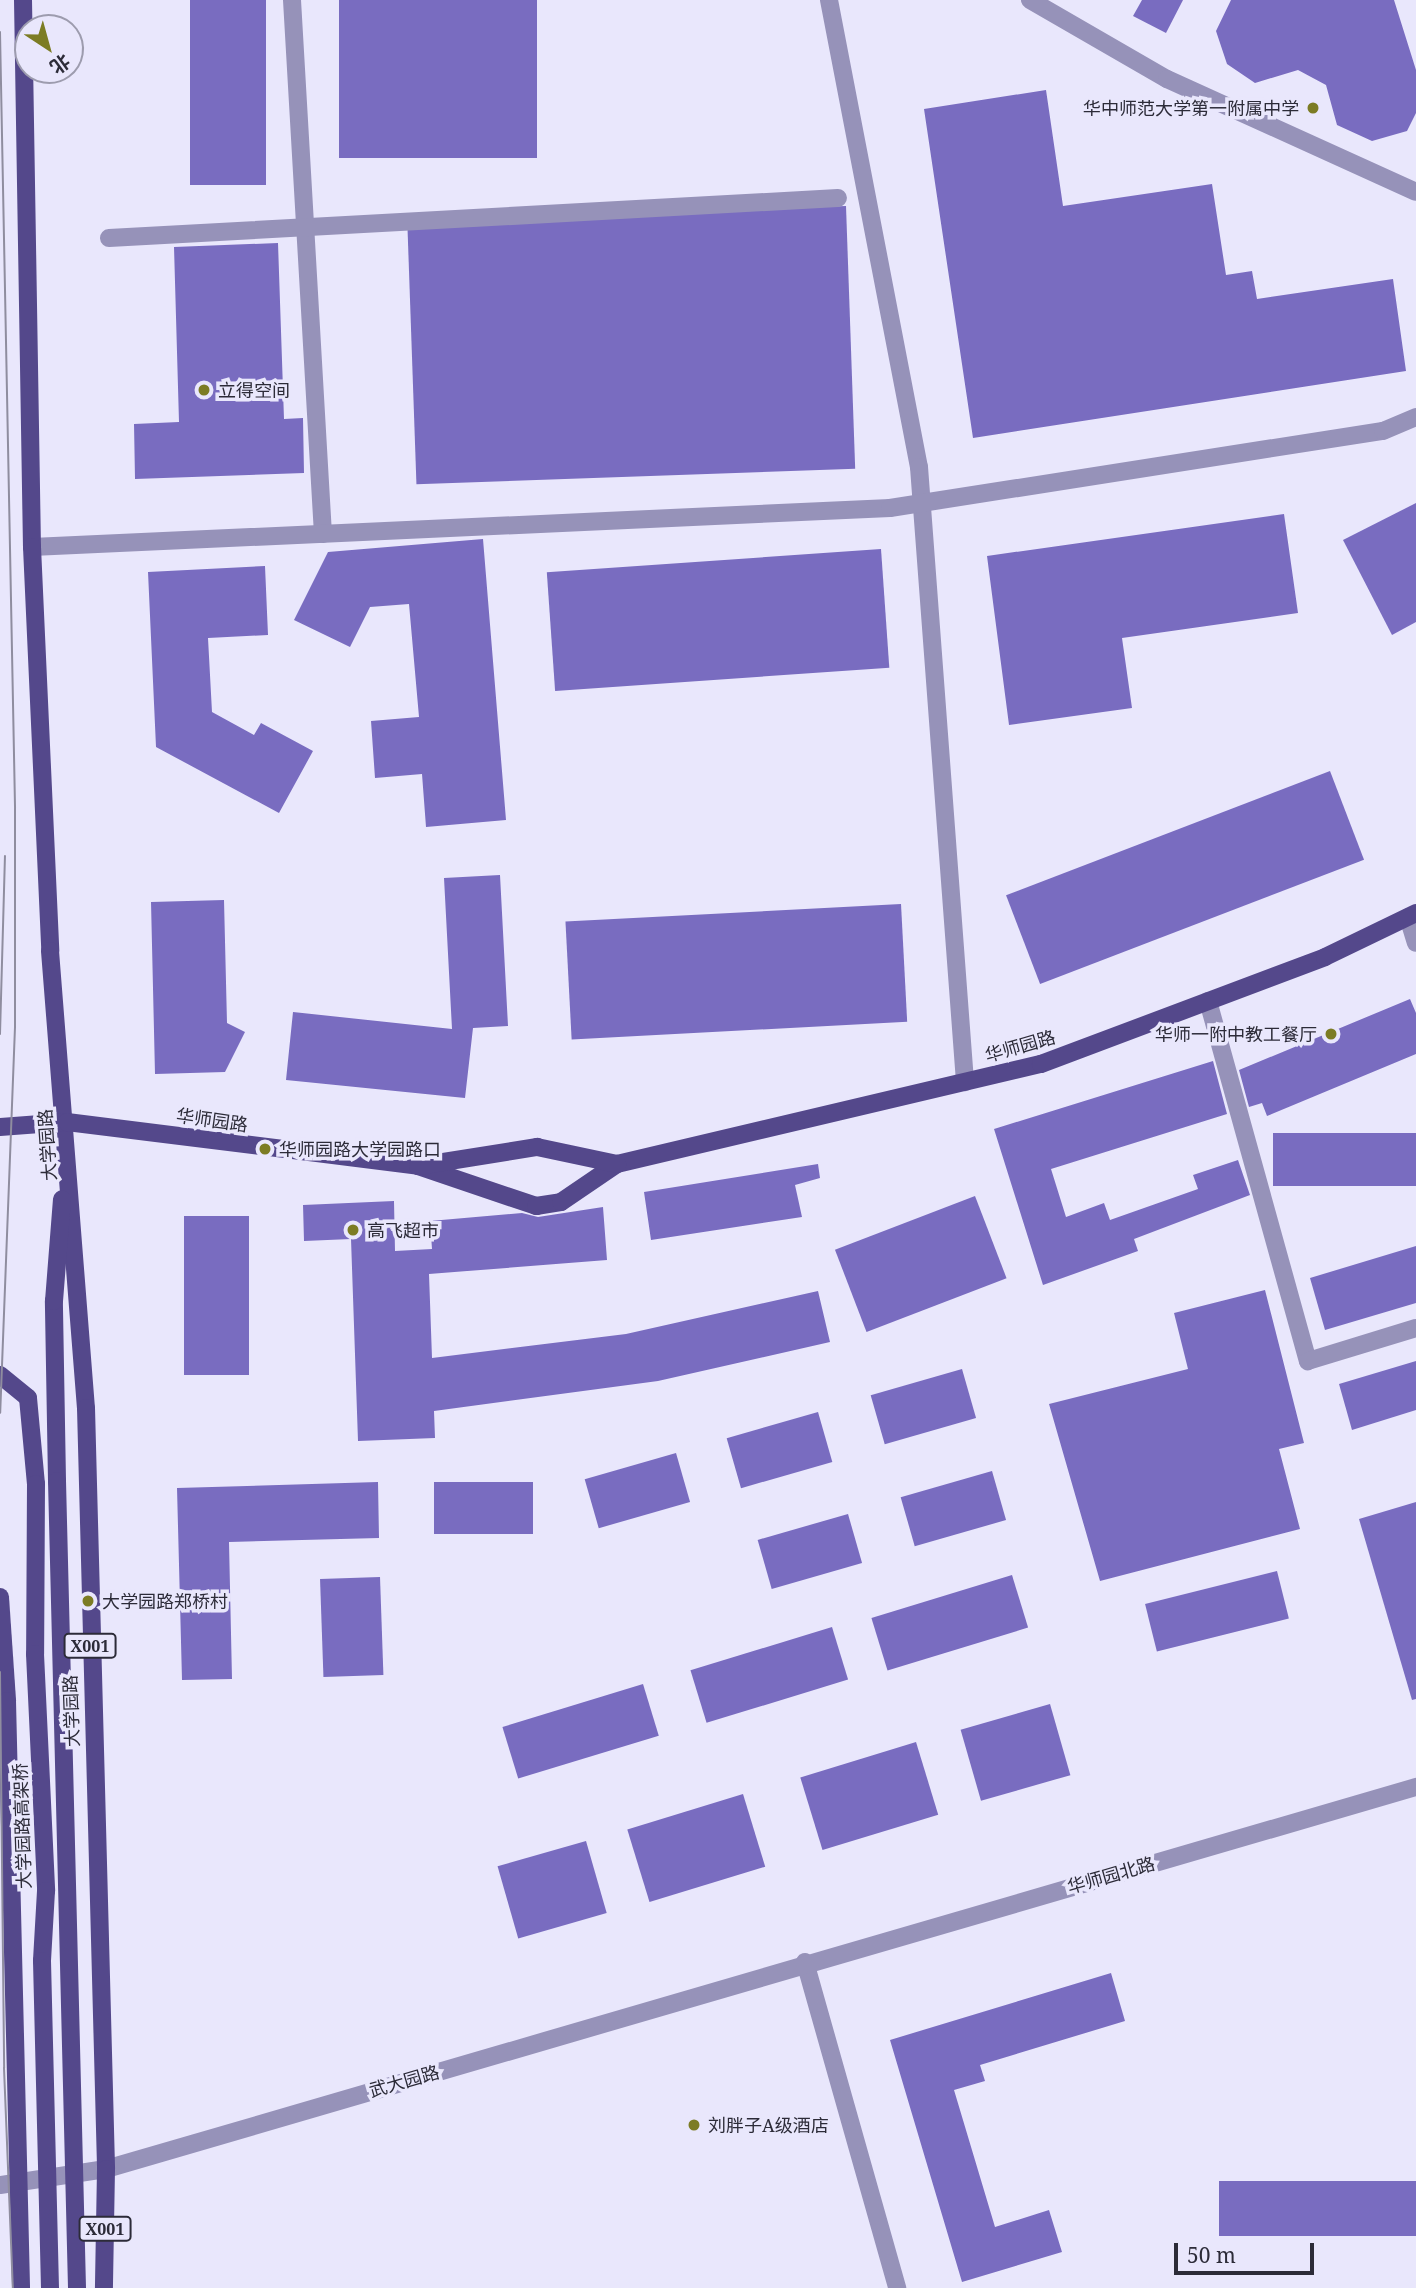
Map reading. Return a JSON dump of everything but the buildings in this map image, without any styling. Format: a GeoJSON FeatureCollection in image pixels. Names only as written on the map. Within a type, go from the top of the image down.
{"type":"FeatureCollection","features":[{"type":"Feature","properties":{"kind":"main road","name":"大学园路"},"geometry":{"type":"LineString","coordinates":[[23,0],[32,547],[50,951],[67,1122],[86,1408],[106,2169],[104,2288]]}},
{"type":"Feature","properties":{"kind":"main road","name":"华师园路"},"geometry":{"type":"LineString","coordinates":[[617,1164],[1041,1064],[1325,957],[1412,915]]}},
{"type":"Feature","properties":{"kind":"main road","name":"大学园路"},"geometry":{"type":"LineString","coordinates":[[67,1122],[54,1301],[77,2288]]}},
{"type":"Feature","properties":{"kind":"main road","name":"华师园路"},"geometry":{"type":"LineString","coordinates":[[0,1127],[67,1122],[418,1166]]}},
{"type":"Feature","properties":{"kind":"main road"},"geometry":{"type":"LineString","coordinates":[[418,1166],[537,1147],[617,1164]]}},
{"type":"Feature","properties":{"kind":"main road"},"geometry":{"type":"LineString","coordinates":[[418,1166],[536,1206],[561,1202],[617,1164]]}},
{"type":"Feature","properties":{"kind":"main road","name":"大学园路高架桥"},"geometry":{"type":"LineString","coordinates":[[0,1375],[28,1398],[36,1484],[35,1654],[46,1891],[42,1961],[50,2288]]}},
{"type":"Feature","properties":{"kind":"main road"},"geometry":{"type":"LineString","coordinates":[[0,1597],[7,1702],[8,2184],[21,2288]]}},
{"type":"Feature","properties":{"kind":"street"},"geometry":{"type":"LineString","coordinates":[[292,0],[323,534]]}},
{"type":"Feature","properties":{"kind":"street"},"geometry":{"type":"LineString","coordinates":[[829,0],[923,502],[965,1082]]}},
{"type":"Feature","properties":{"kind":"street"},"geometry":{"type":"LineString","coordinates":[[1030,0],[1167,79],[1416,192]]}},
{"type":"Feature","properties":{"kind":"street"},"geometry":{"type":"LineString","coordinates":[[109,238],[838,198]]}},
{"type":"Feature","properties":{"kind":"street"},"geometry":{"type":"LineString","coordinates":[[32,547],[923,502],[1383,431],[1416,417]]}},
{"type":"Feature","properties":{"kind":"street"},"geometry":{"type":"LineString","coordinates":[[1412,915],[1416,943]]}},
{"type":"Feature","properties":{"kind":"street"},"geometry":{"type":"LineString","coordinates":[[1208,1001],[1308,1361],[1416,1328]]}},
{"type":"Feature","properties":{"kind":"street","name":"华师园北路"},"geometry":{"type":"LineString","coordinates":[[805,1962],[1416,1787]]}},
{"type":"Feature","properties":{"kind":"street"},"geometry":{"type":"LineString","coordinates":[[805,1962],[897,2288]]}},
{"type":"Feature","properties":{"kind":"street","name":"武大园路"},"geometry":{"type":"LineString","coordinates":[[8,2184],[106,2169],[805,1962]]}},
{"type":"Feature","properties":{"kind":"tram line"},"geometry":{"type":"LineString","coordinates":[[0,32],[15,809],[15,1027],[0,1413]]}},
{"type":"Feature","properties":{"kind":"tram line"},"geometry":{"type":"LineString","coordinates":[[0,1034],[5,856]]}},
{"type":"Feature","properties":{"kind":"tram line"},"geometry":{"type":"LineString","coordinates":[[0,1672],[4,2068],[13,2288]]}},
{"type":"Feature","properties":{"kind":"place","name":"华中师范大学第一附属中学"},"geometry":{"type":"Point","coordinates":[1313,108]}},
{"type":"Feature","properties":{"kind":"place","name":"立得空间"},"geometry":{"type":"Point","coordinates":[204,390]}},
{"type":"Feature","properties":{"kind":"place","name":"华师一附中教工餐厅"},"geometry":{"type":"Point","coordinates":[1331,1034]}},
{"type":"Feature","properties":{"kind":"place","name":"华师园路大学园路口"},"geometry":{"type":"Point","coordinates":[265,1149]}},
{"type":"Feature","properties":{"kind":"place","name":"高飞超市"},"geometry":{"type":"Point","coordinates":[353,1230]}},
{"type":"Feature","properties":{"kind":"place","name":"大学园路郑桥村"},"geometry":{"type":"Point","coordinates":[88,1601]}},
{"type":"Feature","properties":{"kind":"place","name":"刘胖子A级酒店"},"geometry":{"type":"Point","coordinates":[694,2125]}}]}
